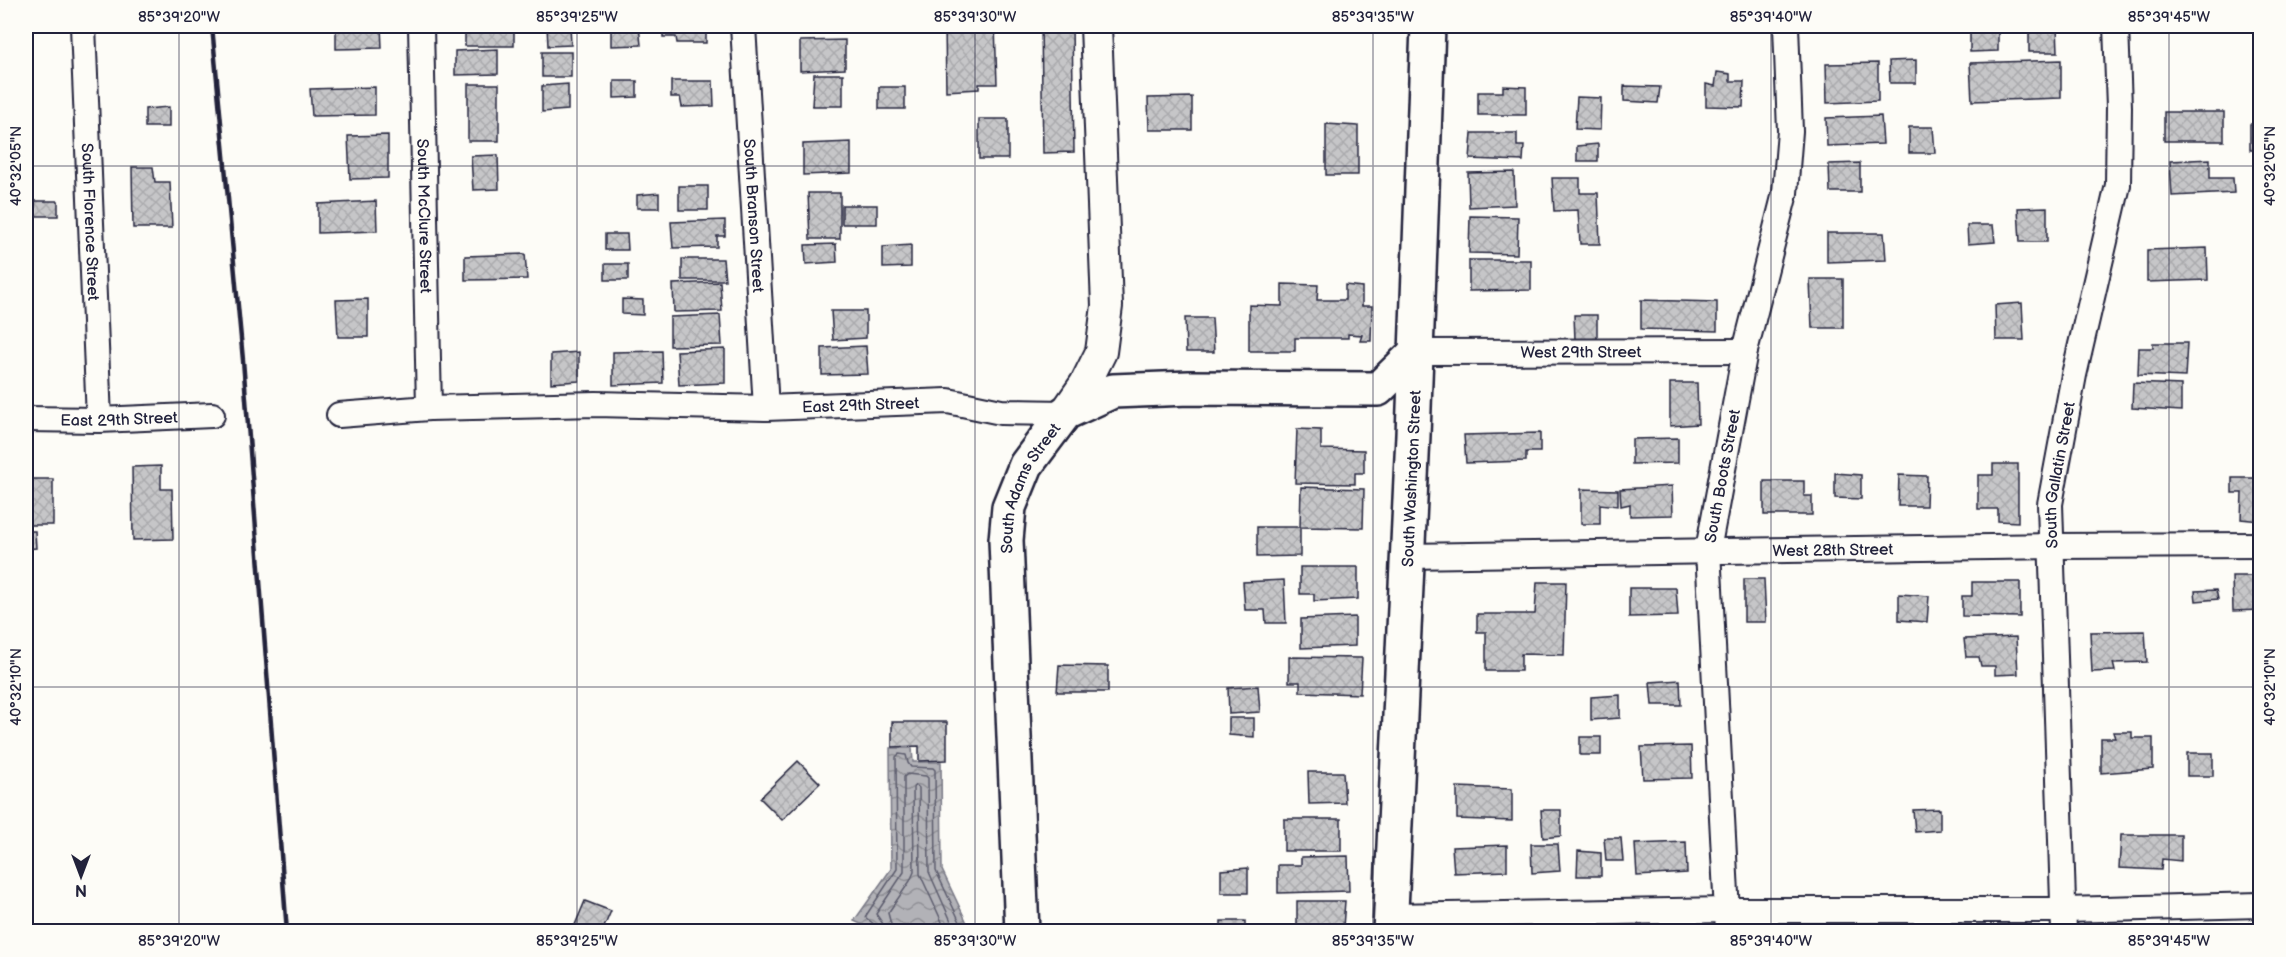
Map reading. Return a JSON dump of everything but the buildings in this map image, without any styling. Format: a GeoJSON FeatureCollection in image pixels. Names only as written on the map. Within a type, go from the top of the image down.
{"type":"FeatureCollection","features":[{"type":"Feature","properties":{"kind":"main road","name":"South Washington Street"},"geometry":{"type":"LineString","coordinates":[[1390,924],[1413,435],[1428,26]]}},
{"type":"Feature","properties":{"kind":"main road"},"geometry":{"type":"LineString","coordinates":[[1413,435],[1378,390],[1416,352]]}},
{"type":"Feature","properties":{"kind":"main road","name":"East 29th Street"},"geometry":{"type":"LineString","coordinates":[[1065,413],[1113,391],[1189,388],[1378,390]]}},
{"type":"Feature","properties":{"kind":"main road","name":"South Adams Street"},"geometry":{"type":"LineString","coordinates":[[1022,932],[1006,540],[1009,507],[1026,465],[1065,413]]}},
{"type":"Feature","properties":{"kind":"street","name":"South Florence Street"},"geometry":{"type":"LineString","coordinates":[[82,26],[99,420]]}},
{"type":"Feature","properties":{"kind":"street","name":"South McClure Street"},"geometry":{"type":"LineString","coordinates":[[421,26],[429,408]]}},
{"type":"Feature","properties":{"kind":"street","name":"South Branson Street"},"geometry":{"type":"LineString","coordinates":[[743,26],[766,408]]}},
{"type":"Feature","properties":{"kind":"street","name":"South Adams Street"},"geometry":{"type":"LineString","coordinates":[[1065,413],[1085,384],[1101,352],[1107,306],[1096,26]]}},
{"type":"Feature","properties":{"kind":"street","name":"South Boots Street"},"geometry":{"type":"LineString","coordinates":[[1727,921],[1708,550],[1745,351],[1785,193],[1790,131],[1786,26]]}},
{"type":"Feature","properties":{"kind":"street","name":"South Gallatin Street"},"geometry":{"type":"LineString","coordinates":[[2064,921],[2050,504],[2074,375],[2118,185],[2119,107],[2116,26]]}},
{"type":"Feature","properties":{"kind":"street","name":"West 29th Street"},"geometry":{"type":"LineString","coordinates":[[1416,352],[1745,351]]}},
{"type":"Feature","properties":{"kind":"street","name":"East 29th Street"},"geometry":{"type":"LineString","coordinates":[[339,415],[429,408],[596,404],[766,408],[948,401],[1001,412],[1065,413]]}},
{"type":"Feature","properties":{"kind":"street","name":"East 29th Street"},"geometry":{"type":"LineString","coordinates":[[26,419],[99,420],[212,415]]}},
{"type":"Feature","properties":{"kind":"street","name":"West 28th Street"},"geometry":{"type":"LineString","coordinates":[[1407,556],[1708,550],[2260,545]]}},
{"type":"Feature","properties":{"kind":"street"},"geometry":{"type":"LineString","coordinates":[[1390,924],[2064,921],[2260,905]]}},
{"type":"Feature","properties":{"kind":"water"},"geometry":{"type":"Polygon","coordinates":[[[890,748],[912,748],[913,762],[941,762],[942,870],[969,927],[957,931],[876,931],[854,921],[891,869],[890,748]]]}},
{"type":"Feature","properties":{"kind":"railway"},"geometry":{"type":"LineString","coordinates":[[212,26],[243,360],[287,932]]}}]}
